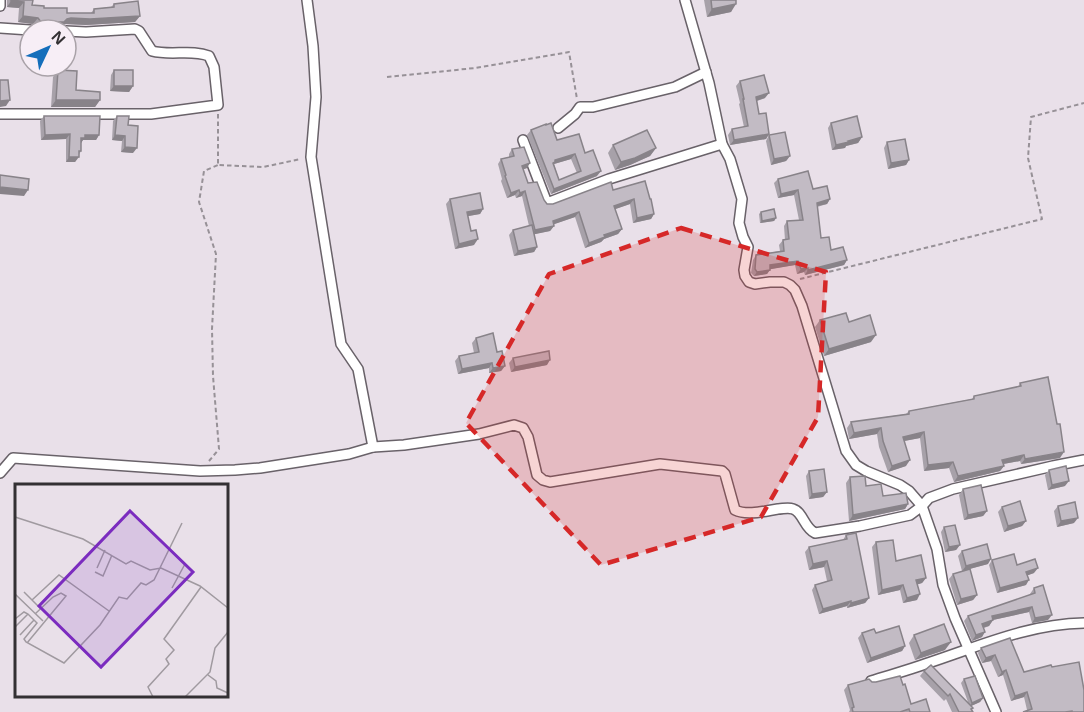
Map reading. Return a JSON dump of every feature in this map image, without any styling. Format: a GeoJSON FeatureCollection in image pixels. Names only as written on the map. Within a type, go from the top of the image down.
{"type":"FeatureCollection","features":[{"type":"Feature","properties":{"kind":"street"},"geometry":{"type":"LineString","coordinates":[[0,0],[0,6]]}},
{"type":"Feature","properties":{"kind":"street"},"geometry":{"type":"LineString","coordinates":[[307,0],[316,97],[311,157],[341,344],[358,369],[373,447]]}},
{"type":"Feature","properties":{"kind":"street"},"geometry":{"type":"LineString","coordinates":[[686,0],[706,72],[722,144],[730,159],[742,199],[739,223],[742,237],[748,247],[745,276],[748,282],[755,284],[784,282],[795,290],[846,451],[856,465],[900,485],[909,491],[922,506],[937,549],[943,585],[996,712]]}},
{"type":"Feature","properties":{"kind":"street"},"geometry":{"type":"LineString","coordinates":[[0,28],[18,29]]}},
{"type":"Feature","properties":{"kind":"street"},"geometry":{"type":"LineString","coordinates":[[0,114],[151,114],[218,105],[214,67],[209,56],[201,53],[152,51],[139,31],[135,29],[78,32]]}},
{"type":"Feature","properties":{"kind":"street"},"geometry":{"type":"LineString","coordinates":[[558,128],[580,107],[594,107],[675,87],[706,72]]}},
{"type":"Feature","properties":{"kind":"street"},"geometry":{"type":"LineString","coordinates":[[523,140],[547,203],[609,179],[722,144]]}},
{"type":"Feature","properties":{"kind":"street"},"geometry":{"type":"LineString","coordinates":[[0,473],[13,458],[200,471],[260,468],[349,454],[373,447],[479,434],[514,425],[523,428],[528,437],[537,475],[543,480],[550,482],[660,464],[722,471],[725,474],[735,510],[758,512],[795,509],[806,527],[814,533],[910,515],[929,498],[953,489],[1084,460]]}},
{"type":"Feature","properties":{"kind":"street"},"geometry":{"type":"LineString","coordinates":[[871,681],[1008,635],[1068,623],[1084,623]]}},
{"type":"Feature","properties":{"kind":"path"},"geometry":{"type":"LineString","coordinates":[[387,77],[476,68],[569,52],[575,94],[580,107]]}},
{"type":"Feature","properties":{"kind":"path"},"geometry":{"type":"LineString","coordinates":[[790,285],[801,278],[1042,219],[1028,158],[1031,117],[1084,103]]}},
{"type":"Feature","properties":{"kind":"path"},"geometry":{"type":"LineString","coordinates":[[218,105],[218,165]]}},
{"type":"Feature","properties":{"kind":"path"},"geometry":{"type":"LineString","coordinates":[[200,471],[219,448],[212,341],[216,254],[199,202],[204,171],[218,165],[263,167],[311,157]]}},
{"type":"Feature","properties":{"kind":"highlighted area"},"geometry":{"type":"Polygon","coordinates":[[[681,228],[826,272],[818,417],[761,517],[601,565],[466,423],[549,274],[681,228]]]}},
{"type":"Feature","properties":{"kind":"building"},"geometry":{"type":"Polygon","coordinates":[[[33,0],[32,5],[44,6],[44,8],[67,8],[67,13],[94,13],[94,9],[138,1],[140,16],[90,19],[38,18],[23,16],[24,2],[11,1],[33,0]]]}},
{"type":"Feature","properties":{"kind":"building"},"geometry":{"type":"Polygon","coordinates":[[[711,0],[736,0],[736,4],[712,9],[711,0]]]}},
{"type":"Feature","properties":{"kind":"building"},"geometry":{"type":"Polygon","coordinates":[[[114,70],[133,70],[133,86],[114,86],[114,70]]]}},
{"type":"Feature","properties":{"kind":"building"},"geometry":{"type":"Polygon","coordinates":[[[764,75],[769,93],[756,97],[759,114],[766,113],[769,134],[734,140],[732,129],[748,126],[740,81],[764,75]]]}},
{"type":"Feature","properties":{"kind":"building"},"geometry":{"type":"Polygon","coordinates":[[[57,78],[77,78],[76,90],[100,92],[100,100],[56,100],[57,78]]]}},
{"type":"Feature","properties":{"kind":"building"},"geometry":{"type":"Polygon","coordinates":[[[0,80],[8,80],[10,100],[0,101],[0,80]]]}},
{"type":"Feature","properties":{"kind":"building"},"geometry":{"type":"Polygon","coordinates":[[[44,116],[100,116],[99,135],[85,135],[85,138],[81,138],[79,157],[69,157],[70,134],[45,135],[44,116]]]}},
{"type":"Feature","properties":{"kind":"building"},"geometry":{"type":"Polygon","coordinates":[[[117,116],[129,116],[128,125],[138,126],[137,148],[125,147],[125,136],[115,135],[117,116]]]}},
{"type":"Feature","properties":{"kind":"building"},"geometry":{"type":"Polygon","coordinates":[[[857,116],[862,137],[836,145],[831,123],[857,116]]]}},
{"type":"Feature","properties":{"kind":"building"},"geometry":{"type":"Polygon","coordinates":[[[551,123],[557,140],[579,134],[585,153],[593,150],[601,171],[554,189],[531,130],[551,123]],[[575,154],[555,160],[553,163],[559,180],[581,171],[575,154]]]}},
{"type":"Feature","properties":{"kind":"building"},"geometry":{"type":"Polygon","coordinates":[[[647,130],[656,148],[621,162],[613,145],[647,130]]]}},
{"type":"Feature","properties":{"kind":"building"},"geometry":{"type":"Polygon","coordinates":[[[785,132],[790,156],[774,159],[769,135],[785,132]]]}},
{"type":"Feature","properties":{"kind":"building"},"geometry":{"type":"Polygon","coordinates":[[[905,139],[909,160],[891,163],[887,142],[905,139]]]}},
{"type":"Feature","properties":{"kind":"building"},"geometry":{"type":"Polygon","coordinates":[[[524,147],[530,163],[522,166],[528,183],[537,182],[547,204],[553,204],[611,182],[613,190],[645,181],[654,214],[637,218],[634,199],[614,206],[622,229],[589,243],[579,212],[553,221],[554,226],[535,230],[525,191],[520,193],[519,190],[511,193],[501,159],[514,156],[512,149],[524,147]]]}},
{"type":"Feature","properties":{"kind":"building"},"geometry":{"type":"Polygon","coordinates":[[[808,171],[813,189],[827,186],[830,199],[817,203],[821,238],[829,237],[831,250],[843,247],[847,260],[808,270],[808,268],[801,269],[798,261],[770,265],[770,270],[757,272],[755,269],[756,255],[784,251],[783,240],[789,239],[787,221],[803,220],[798,190],[781,194],[778,179],[808,171]]]}},
{"type":"Feature","properties":{"kind":"building"},"geometry":{"type":"Polygon","coordinates":[[[0,175],[29,179],[28,190],[0,187],[0,175]]]}},
{"type":"Feature","properties":{"kind":"building"},"geometry":{"type":"Polygon","coordinates":[[[480,193],[483,209],[467,212],[471,231],[476,230],[478,239],[459,244],[450,199],[480,193]]]}},
{"type":"Feature","properties":{"kind":"building"},"geometry":{"type":"Polygon","coordinates":[[[774,209],[776,218],[762,221],[761,212],[774,209]]]}},
{"type":"Feature","properties":{"kind":"building"},"geometry":{"type":"Polygon","coordinates":[[[532,225],[537,247],[518,251],[513,230],[532,225]]]}},
{"type":"Feature","properties":{"kind":"building"},"geometry":{"type":"Polygon","coordinates":[[[846,313],[849,322],[870,315],[876,335],[829,349],[820,320],[846,313]]]}},
{"type":"Feature","properties":{"kind":"building"},"geometry":{"type":"Polygon","coordinates":[[[493,333],[497,352],[502,351],[505,366],[493,368],[492,363],[462,369],[459,356],[479,352],[476,338],[493,333]]]}},
{"type":"Feature","properties":{"kind":"building"},"geometry":{"type":"Polygon","coordinates":[[[549,351],[550,360],[515,367],[513,358],[549,351]]]}},
{"type":"Feature","properties":{"kind":"building"},"geometry":{"type":"Polygon","coordinates":[[[1048,377],[1057,424],[1060,424],[1064,452],[1025,459],[1024,455],[1002,460],[1004,466],[958,476],[953,462],[928,465],[924,432],[903,437],[910,460],[892,466],[881,428],[854,433],[851,422],[909,414],[909,411],[974,399],[974,396],[1021,386],[1020,383],[1048,377]]]}},
{"type":"Feature","properties":{"kind":"building"},"geometry":{"type":"Polygon","coordinates":[[[1066,466],[1069,481],[1052,485],[1049,470],[1066,466]]]}},
{"type":"Feature","properties":{"kind":"building"},"geometry":{"type":"Polygon","coordinates":[[[824,469],[827,492],[812,494],[809,471],[824,469]]]}},
{"type":"Feature","properties":{"kind":"building"},"geometry":{"type":"Polygon","coordinates":[[[865,476],[866,486],[881,484],[883,496],[906,493],[908,504],[853,515],[850,477],[865,476]]]}},
{"type":"Feature","properties":{"kind":"building"},"geometry":{"type":"Polygon","coordinates":[[[981,485],[987,511],[968,515],[963,489],[981,485]]]}},
{"type":"Feature","properties":{"kind":"building"},"geometry":{"type":"Polygon","coordinates":[[[1020,501],[1026,521],[1008,526],[1002,507],[1020,501]]]}},
{"type":"Feature","properties":{"kind":"building"},"geometry":{"type":"Polygon","coordinates":[[[1075,502],[1078,518],[1061,521],[1058,506],[1075,502]]]}},
{"type":"Feature","properties":{"kind":"building"},"geometry":{"type":"Polygon","coordinates":[[[955,525],[960,545],[949,547],[944,527],[955,525]]]}},
{"type":"Feature","properties":{"kind":"building"},"geometry":{"type":"Polygon","coordinates":[[[856,533],[869,598],[823,609],[815,585],[832,580],[827,561],[813,564],[809,547],[847,539],[846,535],[856,533]]]}},
{"type":"Feature","properties":{"kind":"building"},"geometry":{"type":"Polygon","coordinates":[[[893,540],[896,561],[921,555],[926,578],[916,580],[920,594],[907,598],[903,585],[882,590],[876,542],[893,540]]]}},
{"type":"Feature","properties":{"kind":"building"},"geometry":{"type":"Polygon","coordinates":[[[987,544],[991,559],[966,566],[962,551],[987,544]]]}},
{"type":"Feature","properties":{"kind":"building"},"geometry":{"type":"Polygon","coordinates":[[[1014,554],[1017,565],[1035,559],[1038,568],[1026,572],[1029,580],[1000,588],[992,560],[1014,554]]]}},
{"type":"Feature","properties":{"kind":"building"},"geometry":{"type":"Polygon","coordinates":[[[970,569],[977,595],[961,599],[953,574],[970,569]]]}},
{"type":"Feature","properties":{"kind":"building"},"geometry":{"type":"Polygon","coordinates":[[[1043,585],[1052,615],[1035,618],[1032,607],[992,616],[993,620],[982,624],[985,632],[976,635],[968,616],[1035,593],[1034,588],[1043,585]]]}},
{"type":"Feature","properties":{"kind":"building"},"geometry":{"type":"Polygon","coordinates":[[[944,624],[951,642],[921,653],[914,635],[944,624]]]}},
{"type":"Feature","properties":{"kind":"building"},"geometry":{"type":"Polygon","coordinates":[[[899,626],[905,646],[871,658],[862,633],[874,629],[876,633],[899,626]]]}},
{"type":"Feature","properties":{"kind":"building"},"geometry":{"type":"Polygon","coordinates":[[[1010,638],[1024,672],[1051,665],[1052,667],[1079,662],[1084,690],[1084,712],[1023,712],[1032,709],[1027,692],[1015,696],[1006,670],[1002,672],[995,655],[986,658],[981,648],[1010,638]]]}},
{"type":"Feature","properties":{"kind":"building"},"geometry":{"type":"Polygon","coordinates":[[[931,665],[973,708],[971,709],[973,712],[959,712],[950,694],[948,696],[924,671],[931,665]]]}},
{"type":"Feature","properties":{"kind":"building"},"geometry":{"type":"Polygon","coordinates":[[[900,676],[911,704],[926,699],[930,712],[910,712],[909,709],[900,712],[853,712],[854,707],[848,685],[869,679],[876,682],[900,676]]]}},
{"type":"Feature","properties":{"kind":"building"},"geometry":{"type":"Polygon","coordinates":[[[975,676],[983,698],[972,703],[964,679],[975,676]]]}}]}
